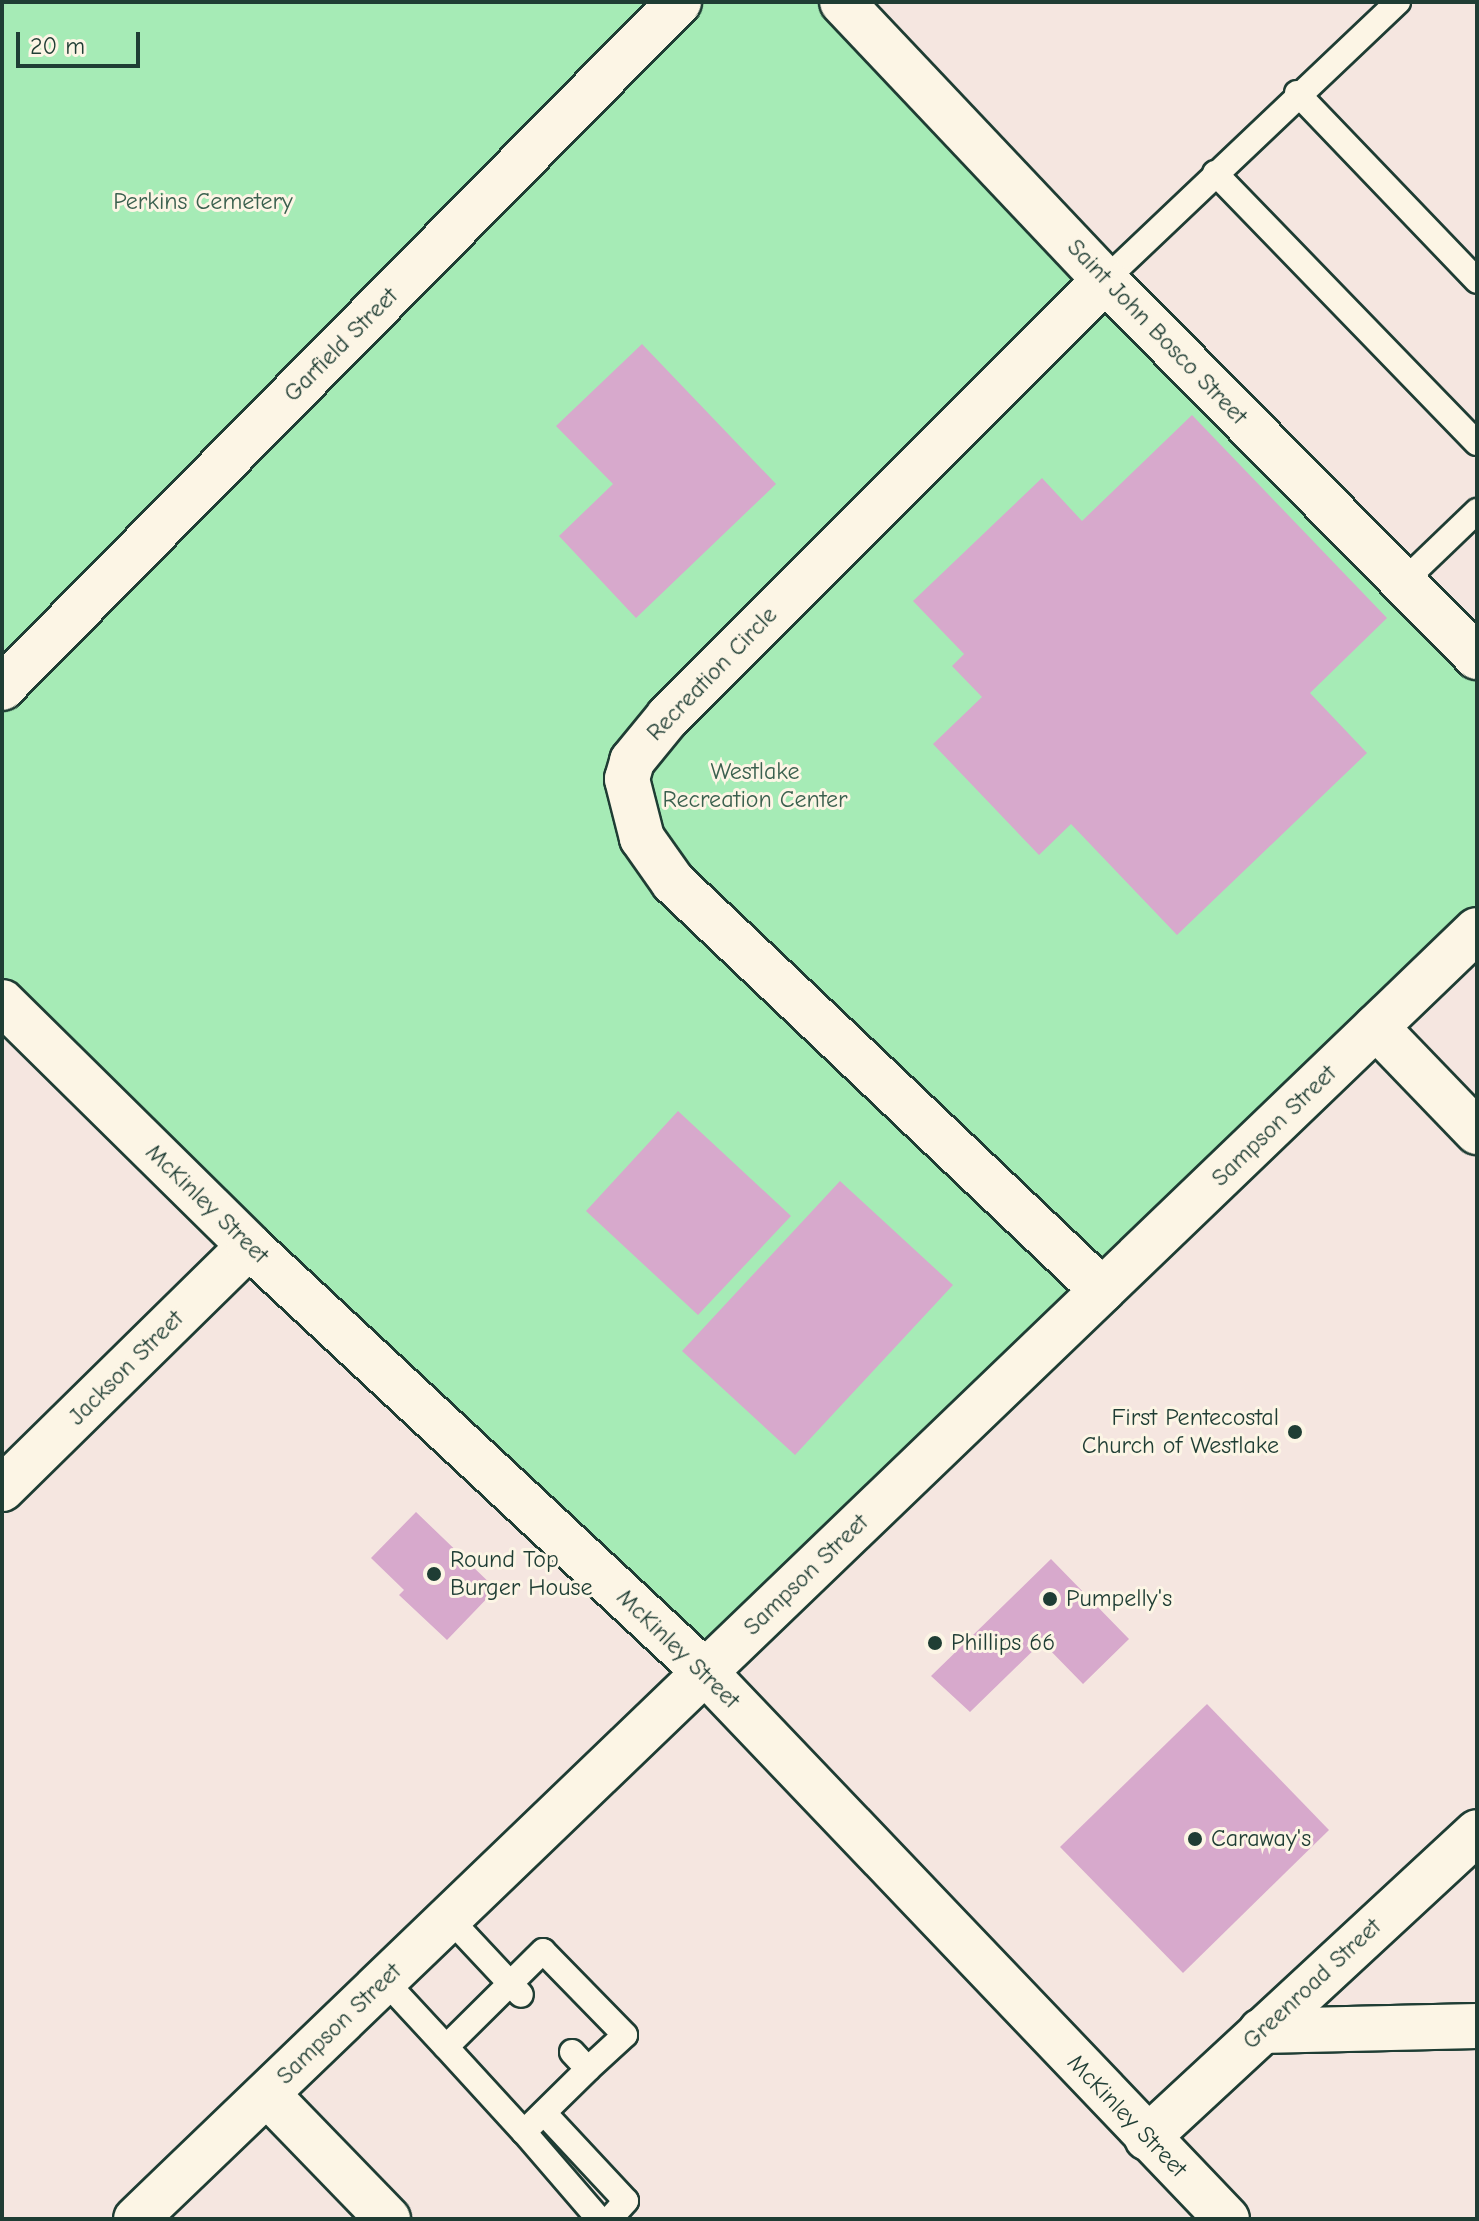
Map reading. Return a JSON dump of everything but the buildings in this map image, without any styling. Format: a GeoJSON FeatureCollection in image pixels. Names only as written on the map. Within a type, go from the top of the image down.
{"type":"FeatureCollection","features":[{"type":"Feature","properties":{"kind":"street","name":"Garfield Street"},"geometry":{"type":"LineString","coordinates":[[2,688],[679,2]]}},
{"type":"Feature","properties":{"kind":"street","name":"Saint John Bosco Street"},"geometry":{"type":"LineString","coordinates":[[842,2],[1105,280],[1477,657]]}},
{"type":"Feature","properties":{"kind":"street","name":"Recreation Circle"},"geometry":{"type":"LineString","coordinates":[[1102,1290],[673,882],[642,838],[627,779],[632,761],[668,717],[1105,280]]}},
{"type":"Feature","properties":{"kind":"street","name":"Sampson Street"},"geometry":{"type":"LineString","coordinates":[[136,2219],[1477,930]]}},
{"type":"Feature","properties":{"kind":"street","name":"McKinley Street"},"geometry":{"type":"LineString","coordinates":[[2,1002],[249,1246],[705,1672],[1227,2219]]}},
{"type":"Feature","properties":{"kind":"street"},"geometry":{"type":"LineString","coordinates":[[1376,1027],[1477,1132]]}},
{"type":"Feature","properties":{"kind":"street","name":"Jackson Street"},"geometry":{"type":"LineString","coordinates":[[2,1489],[249,1246]]}},
{"type":"Feature","properties":{"kind":"street","name":"Greenroad Street"},"geometry":{"type":"LineString","coordinates":[[1147,2138],[1477,1832]]}},
{"type":"Feature","properties":{"kind":"street"},"geometry":{"type":"LineString","coordinates":[[1261,2031],[1477,2026]]}},
{"type":"Feature","properties":{"kind":"street"},"geometry":{"type":"LineString","coordinates":[[267,2094],[388,2219]]}},
{"type":"Feature","properties":{"kind":"lane"},"geometry":{"type":"LineString","coordinates":[[1105,280],[1297,93],[1398,2]]}},
{"type":"Feature","properties":{"kind":"lane"},"geometry":{"type":"LineString","coordinates":[[1297,93],[1477,281]]}},
{"type":"Feature","properties":{"kind":"lane"},"geometry":{"type":"LineString","coordinates":[[1215,173],[1477,443]]}},
{"type":"Feature","properties":{"kind":"lane"},"geometry":{"type":"LineString","coordinates":[[1403,582],[1477,511]]}},
{"type":"Feature","properties":{"kind":"lane"},"geometry":{"type":"LineString","coordinates":[[449,1918],[515,1990]]}},
{"type":"Feature","properties":{"kind":"lane"},"geometry":{"type":"LineString","coordinates":[[446,2047],[515,1990],[543,1951],[625,2035],[580,2060],[544,2113],[524,2132]]}},
{"type":"Feature","properties":{"kind":"lane"},"geometry":{"type":"LineString","coordinates":[[384,1980],[524,2132],[599,2219]]}},
{"type":"Feature","properties":{"kind":"lane"},"geometry":{"type":"LineString","coordinates":[[544,2113],[626,2201],[610,2219]]}},
{"type":"Feature","properties":{"kind":"green space","name":"Westlake Recreation Center"},"geometry":{"type":"Polygon","coordinates":[[[2,2],[842,2],[1477,657],[1477,930],[705,1672],[2,1002],[2,2]]]}},
{"type":"Feature","properties":{"kind":"place","name":"First Pentecostal Church of Westlake"},"geometry":{"type":"Point","coordinates":[1295,1432]}},
{"type":"Feature","properties":{"kind":"place","name":"Round Top Burger House"},"geometry":{"type":"Point","coordinates":[434,1574]}},
{"type":"Feature","properties":{"kind":"place","name":"Pumpelly's"},"geometry":{"type":"Point","coordinates":[1050,1599]}},
{"type":"Feature","properties":{"kind":"place","name":"Phillips 66"},"geometry":{"type":"Point","coordinates":[935,1643]}},
{"type":"Feature","properties":{"kind":"place","name":"Caraway's"},"geometry":{"type":"Point","coordinates":[1195,1839]}},
{"type":"Feature","properties":{"kind":"park label","name":"Perkins Cemetery"},"geometry":{"type":"Point","coordinates":[203,202]}}]}
